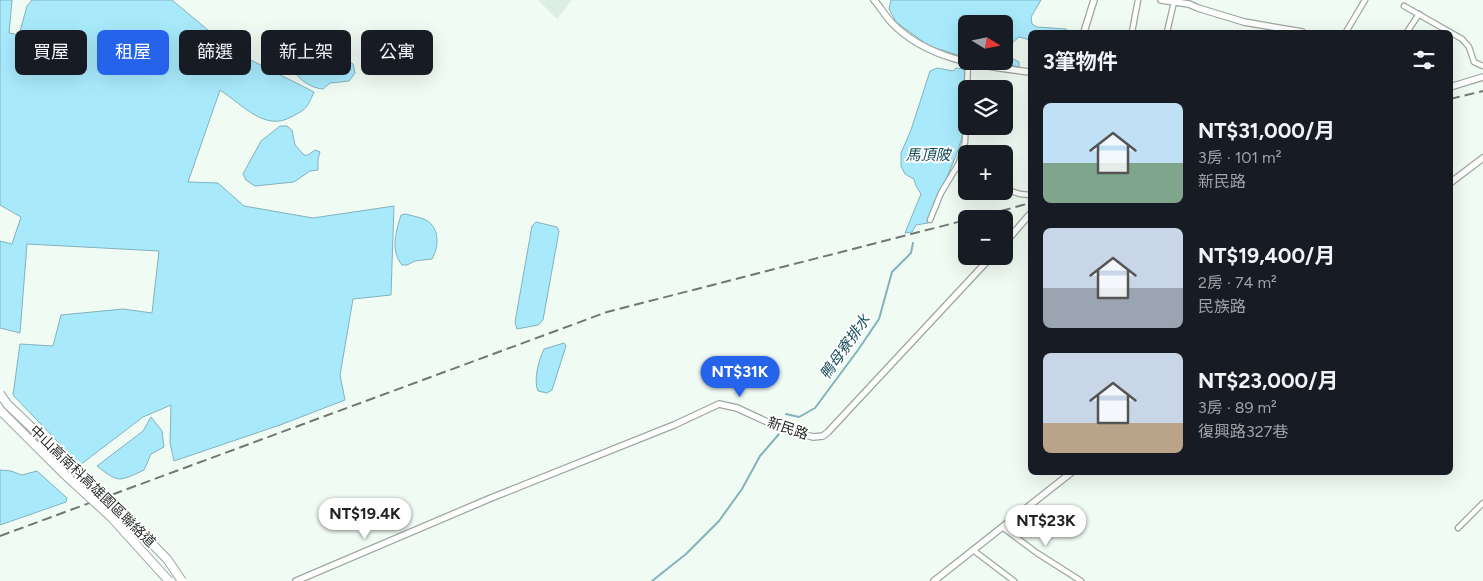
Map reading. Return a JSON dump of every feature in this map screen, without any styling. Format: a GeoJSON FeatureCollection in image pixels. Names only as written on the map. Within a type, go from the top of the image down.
{"type":"FeatureCollection","features":[{"type":"Feature","properties":{"kind":"highway","name":"中山高南科高雄園區聯絡道"},"geometry":{"type":"LineString","coordinates":[[0,394],[8,405],[121,512],[161,553],[182,581]]}},
{"type":"Feature","properties":{"kind":"highway","name":"中山高南科高雄園區聯絡道"},"geometry":{"type":"LineString","coordinates":[[0,410],[63,473],[111,517],[169,581]]}},
{"type":"Feature","properties":{"kind":"street"},"geometry":{"type":"LineString","coordinates":[[874,0],[890,21],[913,40],[930,50],[958,59]]}},
{"type":"Feature","properties":{"kind":"street"},"geometry":{"type":"LineString","coordinates":[[1085,30],[1094,0]]}},
{"type":"Feature","properties":{"kind":"street"},"geometry":{"type":"LineString","coordinates":[[1132,30],[1138,0]]}},
{"type":"Feature","properties":{"kind":"street"},"geometry":{"type":"LineString","coordinates":[[1161,0],[1189,4],[1244,22],[1290,30]]}},
{"type":"Feature","properties":{"kind":"street"},"geometry":{"type":"LineString","coordinates":[[1347,30],[1365,0]]}},
{"type":"Feature","properties":{"kind":"street"},"geometry":{"type":"LineString","coordinates":[[1168,30],[1174,2]]}},
{"type":"Feature","properties":{"kind":"street"},"geometry":{"type":"LineString","coordinates":[[1404,6],[1447,30]]}},
{"type":"Feature","properties":{"kind":"street"},"geometry":{"type":"LineString","coordinates":[[1408,30],[1419,14]]}},
{"type":"Feature","properties":{"kind":"street"},"geometry":{"type":"LineString","coordinates":[[1453,34],[1462,39],[1469,47],[1474,62],[1483,66]]}},
{"type":"Feature","properties":{"kind":"street"},"geometry":{"type":"LineString","coordinates":[[1013,70],[1028,72]]}},
{"type":"Feature","properties":{"kind":"street"},"geometry":{"type":"LineString","coordinates":[[1453,86],[1483,77]]}},
{"type":"Feature","properties":{"kind":"street"},"geometry":{"type":"LineString","coordinates":[[1453,181],[1483,158]]}},
{"type":"Feature","properties":{"kind":"street"},"geometry":{"type":"LineString","coordinates":[[930,220],[941,193],[958,165]]}},
{"type":"Feature","properties":{"kind":"street"},"geometry":{"type":"LineString","coordinates":[[1013,192],[1028,195]]}},
{"type":"Feature","properties":{"kind":"street"},"geometry":{"type":"LineString","coordinates":[[1013,235],[1028,219]]}},
{"type":"Feature","properties":{"kind":"street","name":"新民路"},"geometry":{"type":"LineString","coordinates":[[296,581],[534,480],[600,456],[719,404],[737,408],[776,426],[813,437],[823,436],[984,265]]}},
{"type":"Feature","properties":{"kind":"street"},"geometry":{"type":"LineString","coordinates":[[934,581],[1068,475]]}},
{"type":"Feature","properties":{"kind":"street"},"geometry":{"type":"LineString","coordinates":[[1458,528],[1483,503]]}},
{"type":"Feature","properties":{"kind":"street"},"geometry":{"type":"LineString","coordinates":[[1002,527],[1081,581]]}},
{"type":"Feature","properties":{"kind":"street"},"geometry":{"type":"LineString","coordinates":[[972,550],[1014,581]]}},
{"type":"Feature","properties":{"kind":"shaded area"},"geometry":{"type":"Polygon","coordinates":[[[538,0],[572,0],[557,19],[538,0]]]}},
{"type":"Feature","properties":{"kind":"water"},"geometry":{"type":"Polygon","coordinates":[[[0,0],[12,0],[9,33],[15,34],[15,75],[87,75],[87,30],[20,30],[27,6],[32,0],[172,0],[208,30],[179,30],[179,75],[251,75],[251,60],[261,65],[261,75],[280,75],[314,92],[306,108],[281,121],[272,121],[263,119],[245,109],[220,90],[188,182],[218,183],[244,206],[313,218],[394,206],[391,295],[353,299],[340,375],[345,400],[280,425],[174,461],[170,443],[171,405],[143,417],[80,465],[13,395],[20,344],[53,346],[61,315],[123,309],[152,313],[159,251],[27,244],[20,333],[0,328],[0,241],[12,244],[21,217],[0,205],[0,0]]]}},
{"type":"Feature","properties":{"kind":"water"},"geometry":{"type":"Polygon","coordinates":[[[891,0],[1041,0],[1031,17],[1032,24],[1037,27],[1067,30],[1028,30],[1028,39],[1019,37],[1013,42],[1013,15],[958,15],[958,55],[929,46],[896,22],[889,9],[891,0]]]}},
{"type":"Feature","properties":{"kind":"water"},"geometry":{"type":"Polygon","coordinates":[[[1013,59],[1019,62],[1019,67],[1013,66],[1013,59]]]}},
{"type":"Feature","properties":{"kind":"water"},"geometry":{"type":"Polygon","coordinates":[[[351,63],[355,73],[349,81],[330,83],[323,89],[307,84],[297,75],[351,75],[351,63]]]}},
{"type":"Feature","properties":{"kind":"water","name":"馬頂陂"},"geometry":{"type":"Polygon","coordinates":[[[937,68],[953,71],[956,68],[958,70],[965,70],[965,80],[958,80],[958,135],[963,135],[928,223],[916,225],[912,232],[905,233],[921,194],[914,179],[905,174],[901,166],[901,153],[911,130],[930,71],[937,68]]]}},
{"type":"Feature","properties":{"kind":"water"},"geometry":{"type":"Polygon","coordinates":[[[280,126],[287,126],[292,130],[295,145],[304,155],[308,155],[315,150],[320,152],[318,170],[310,171],[294,182],[255,186],[246,180],[243,174],[261,141],[280,126]]]}},
{"type":"Feature","properties":{"kind":"water"},"geometry":{"type":"Polygon","coordinates":[[[406,214],[426,220],[434,228],[437,243],[432,259],[402,265],[398,259],[395,247],[396,234],[401,215],[406,214]]]}},
{"type":"Feature","properties":{"kind":"water"},"geometry":{"type":"Polygon","coordinates":[[[536,222],[557,227],[559,231],[543,320],[538,325],[517,329],[515,322],[532,226],[536,222]]]}},
{"type":"Feature","properties":{"kind":"water"},"geometry":{"type":"Polygon","coordinates":[[[564,343],[566,346],[552,390],[547,393],[538,391],[536,376],[544,349],[564,343]]]}},
{"type":"Feature","properties":{"kind":"water"},"geometry":{"type":"Polygon","coordinates":[[[151,417],[162,431],[164,447],[151,454],[144,470],[129,477],[119,479],[97,466],[143,431],[151,417]]]}},
{"type":"Feature","properties":{"kind":"water"},"geometry":{"type":"Polygon","coordinates":[[[0,470],[22,475],[37,471],[67,498],[66,502],[0,525],[0,470]]]}},
{"type":"Feature","properties":{"kind":"waterway","name":"鴨母寮排水"},"geometry":{"type":"LineString","coordinates":[[786,414],[799,417],[815,408],[879,319],[892,272],[911,253],[913,243]]}},
{"type":"Feature","properties":{"kind":"waterway","name":"鴨母寮排水"},"geometry":{"type":"LineString","coordinates":[[652,581],[686,554],[719,521],[742,489],[760,456],[779,434]]}},
{"type":"Feature","properties":{"kind":"railway"},"geometry":{"type":"LineString","coordinates":[[1453,98],[1483,91]]}},
{"type":"Feature","properties":{"kind":"railway"},"geometry":{"type":"LineString","coordinates":[[1005,210],[1028,204]]}},
{"type":"Feature","properties":{"kind":"railway"},"geometry":{"type":"LineString","coordinates":[[0,536],[607,312],[958,222]]}}]}
